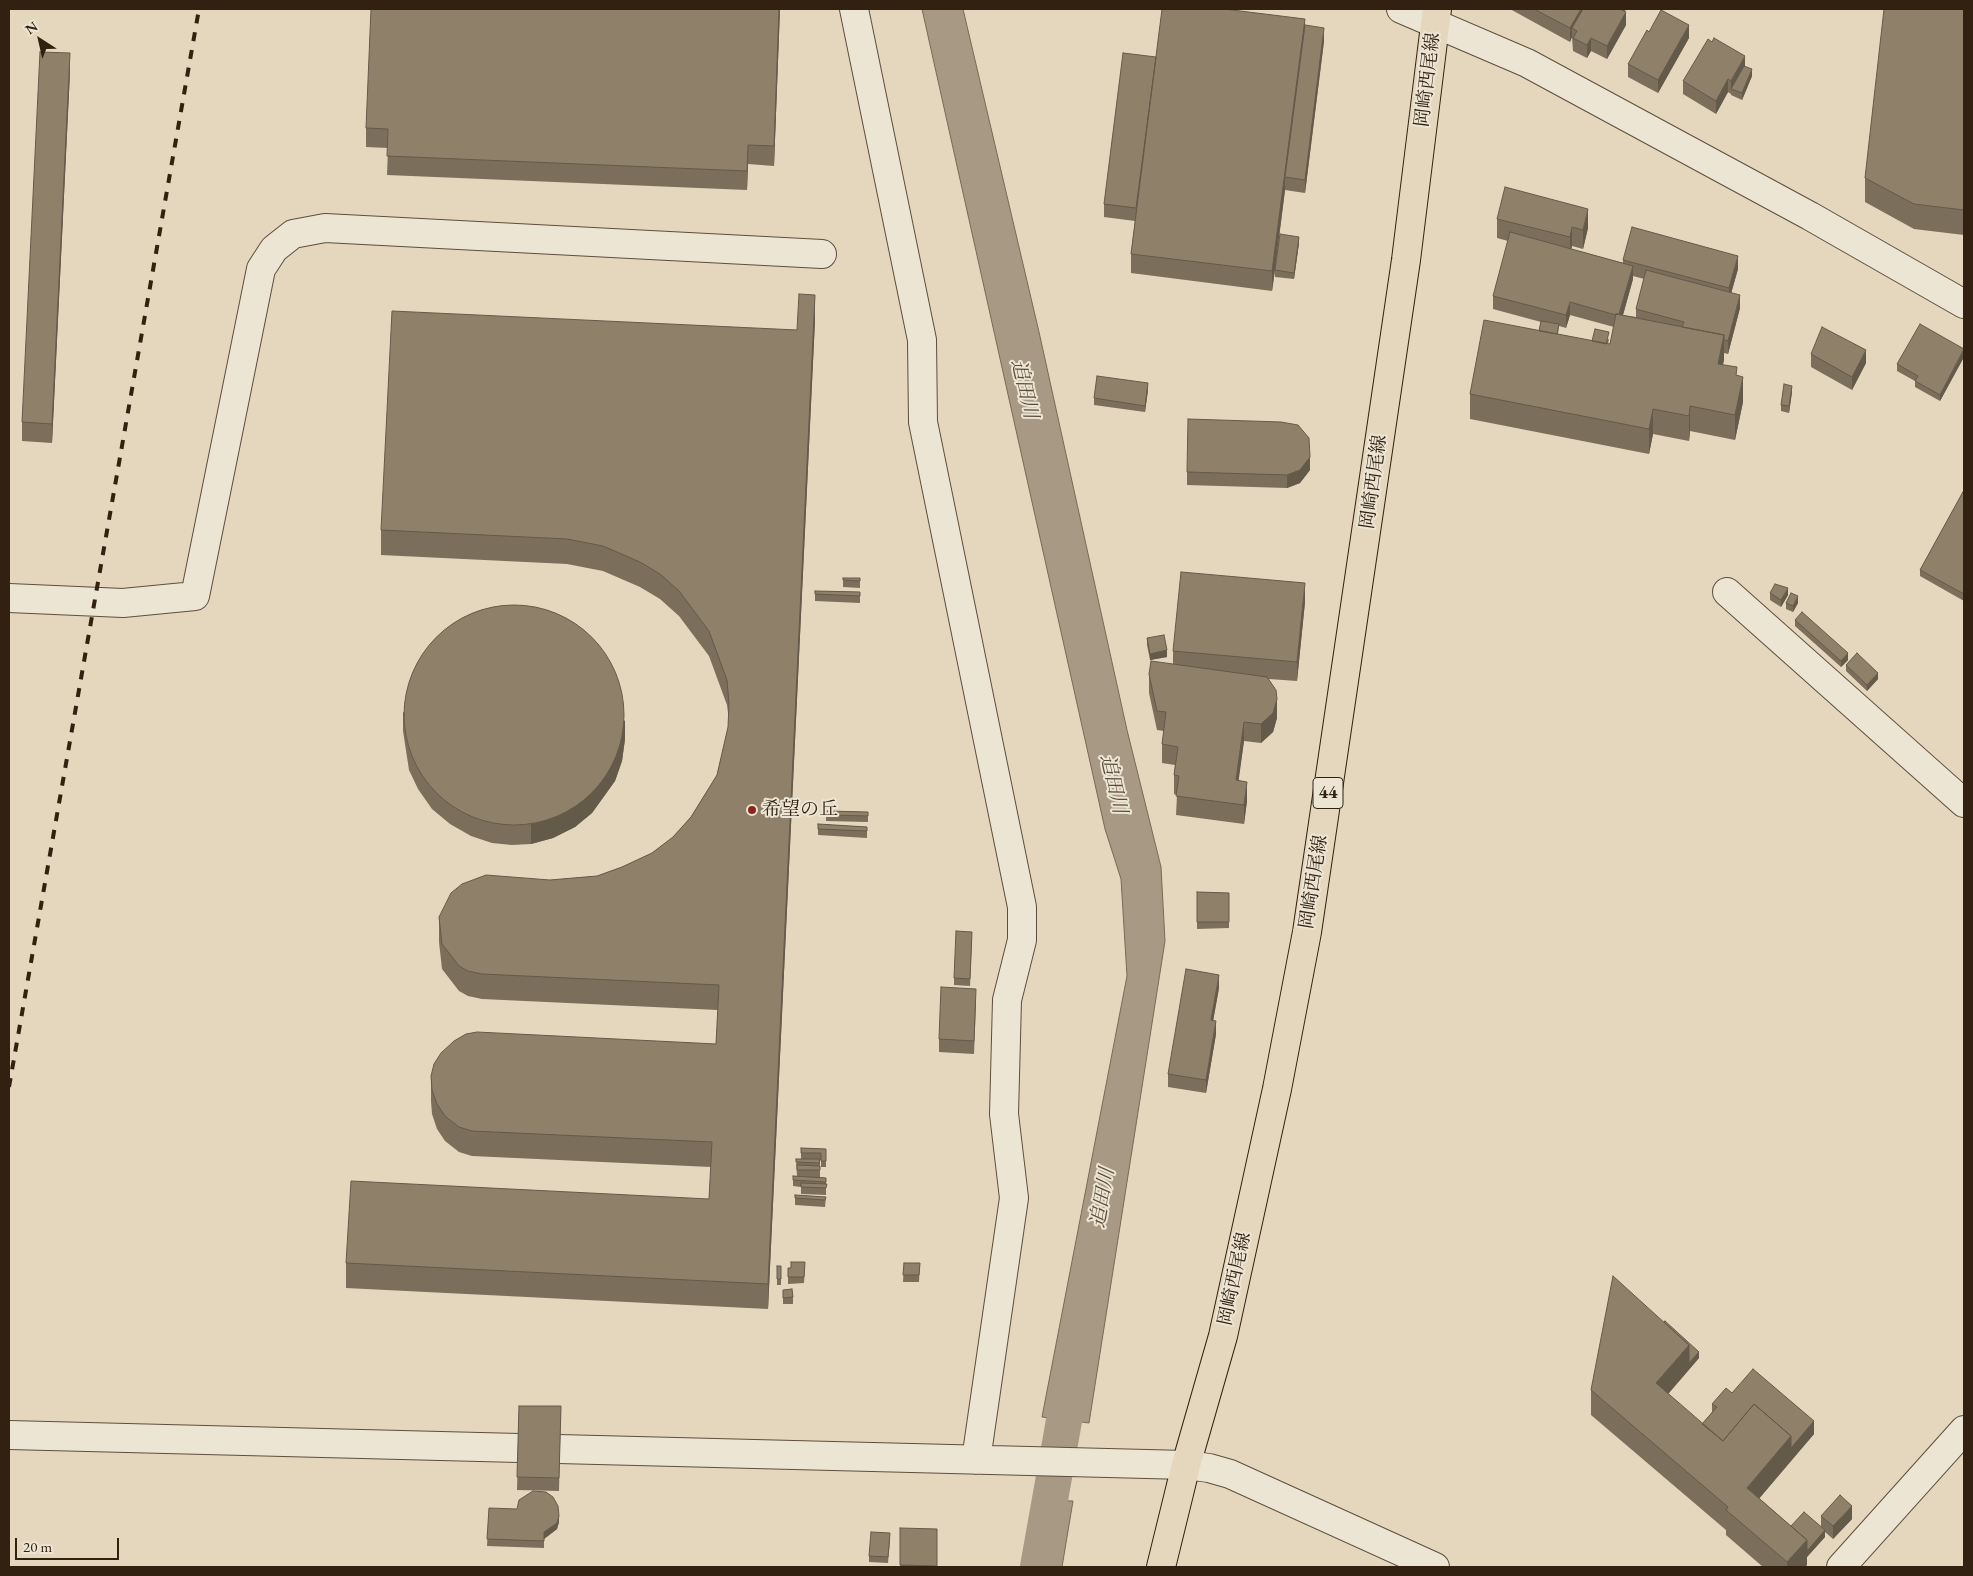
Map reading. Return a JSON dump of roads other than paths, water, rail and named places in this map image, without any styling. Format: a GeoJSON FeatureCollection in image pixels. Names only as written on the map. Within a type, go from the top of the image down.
{"type":"FeatureCollection","features":[{"type":"Feature","properties":{"kind":"main road","name":"岡崎西尾線"},"geometry":{"type":"LineString","coordinates":[[1161,1567],[1186,1465],[1223,1336],[1277,1089],[1307,932],[1403,280],[1436,16]]}},
{"type":"Feature","properties":{"kind":"street"},"geometry":{"type":"LineString","coordinates":[[854,9],[922,340],[923,422],[1022,907],[1022,940],[1007,1000],[1004,1114],[1014,1198],[976,1460]]}},
{"type":"Feature","properties":{"kind":"street"},"geometry":{"type":"LineString","coordinates":[[1402,9],[1436,16],[1527,63],[1801,212],[1964,304]]}},
{"type":"Feature","properties":{"kind":"street"},"geometry":{"type":"LineString","coordinates":[[9,598],[123,603],[196,596],[261,269],[274,249],[293,234],[325,228],[822,254]]}},
{"type":"Feature","properties":{"kind":"street"},"geometry":{"type":"LineString","coordinates":[[1727,592],[1964,803]]}},
{"type":"Feature","properties":{"kind":"street"},"geometry":{"type":"LineString","coordinates":[[1841,1567],[1964,1430]]}},
{"type":"Feature","properties":{"kind":"street"},"geometry":{"type":"LineString","coordinates":[[9,1435],[1186,1465],[1209,1468],[1230,1474],[1435,1567]]}},
{"type":"Feature","properties":{"kind":"water"},"geometry":{"type":"Polygon","coordinates":[[[922,9],[963,9],[1039,332],[1127,730],[1161,867],[1165,941],[1089,1423],[1042,1417],[1127,976],[1121,879],[1105,829],[922,9]]]}},
{"type":"Feature","properties":{"kind":"water"},"geometry":{"type":"Polygon","coordinates":[[[1033,1500],[1073,1501],[1062,1567],[1024,1567],[1033,1500]]]}},
{"type":"Feature","properties":{"kind":"waterway","name":"追田川"},"geometry":{"type":"LineString","coordinates":[[1038,1567],[1073,1370]]}},
{"type":"Feature","properties":{"kind":"railway"},"geometry":{"type":"LineString","coordinates":[[9,1087],[199,9]]}},
{"type":"Feature","properties":{"kind":"place","name":"希望の丘"},"geometry":{"type":"Point","coordinates":[752,810]}}]}
